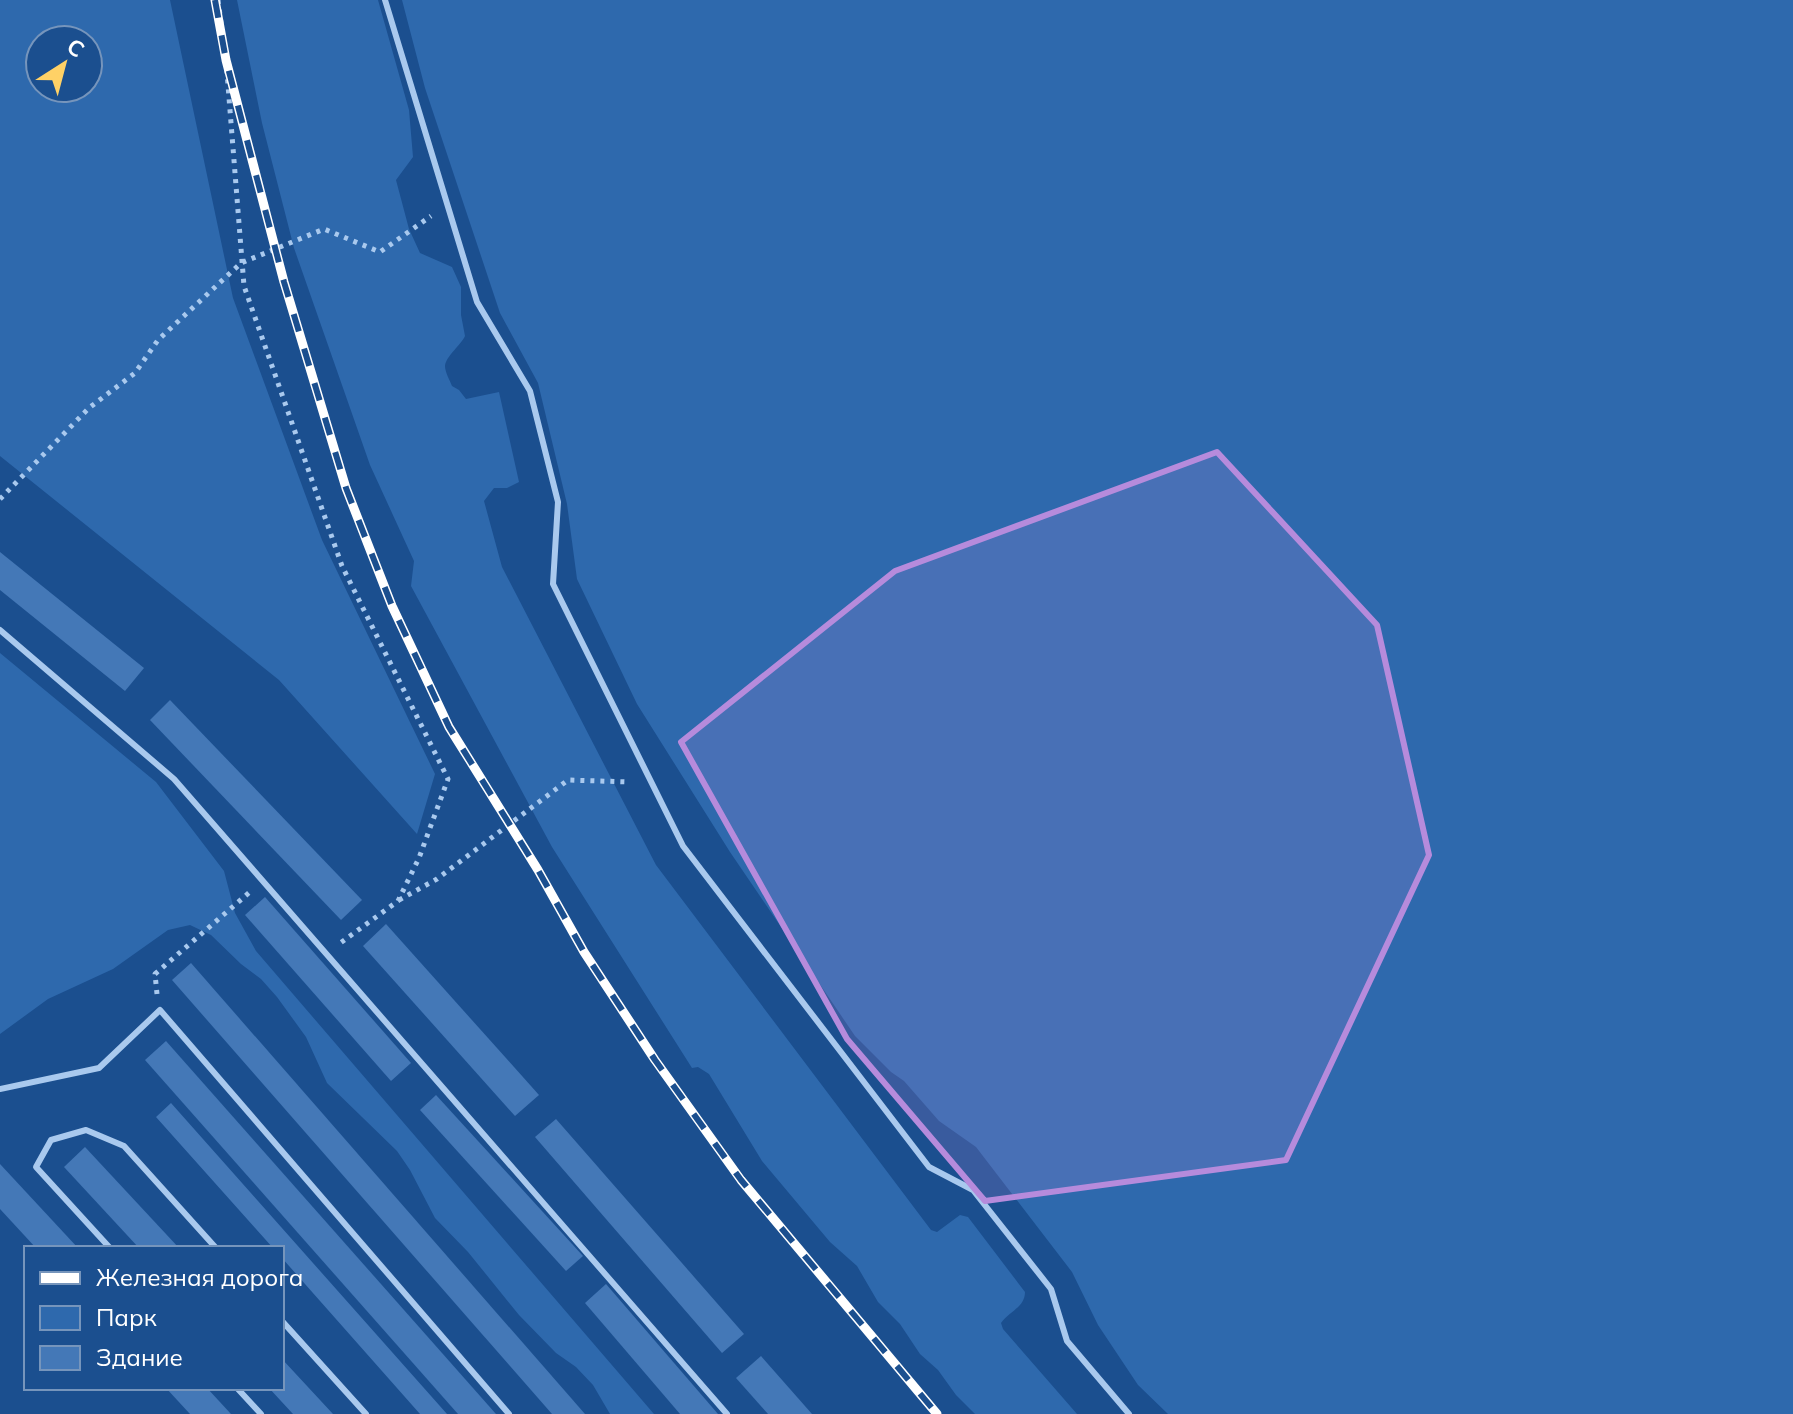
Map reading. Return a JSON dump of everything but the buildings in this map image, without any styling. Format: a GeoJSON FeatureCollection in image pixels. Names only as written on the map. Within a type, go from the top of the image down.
{"type":"FeatureCollection","features":[{"type":"Feature","properties":{"kind":"lane"},"geometry":{"type":"LineString","coordinates":[[385,0],[477,302],[530,391],[558,502],[553,584],[683,846],[929,1167],[973,1190],[1051,1289],[1067,1341],[1129,1414]]}},
{"type":"Feature","properties":{"kind":"lane"},"geometry":{"type":"LineString","coordinates":[[0,630],[174,779],[727,1414]]}},
{"type":"Feature","properties":{"kind":"lane"},"geometry":{"type":"LineString","coordinates":[[0,1089],[99,1068],[160,1010],[509,1414]]}},
{"type":"Feature","properties":{"kind":"lane"},"geometry":{"type":"LineString","coordinates":[[108,1246],[36,1167],[51,1140],[86,1130],[124,1146],[214,1246]]}},
{"type":"Feature","properties":{"kind":"lane"},"geometry":{"type":"LineString","coordinates":[[284,1323],[366,1414]]}},
{"type":"Feature","properties":{"kind":"lane"},"geometry":{"type":"LineString","coordinates":[[239,1390],[261,1414]]}},
{"type":"Feature","properties":{"kind":"path"},"geometry":{"type":"LineString","coordinates":[[218,0],[226,60],[244,286],[342,566],[448,779],[419,858],[398,901]]}},
{"type":"Feature","properties":{"kind":"path"},"geometry":{"type":"LineString","coordinates":[[0,499],[89,408],[135,373],[158,340],[241,263],[324,229],[380,252],[447,205]]}},
{"type":"Feature","properties":{"kind":"path"},"geometry":{"type":"LineString","coordinates":[[325,953],[398,901],[437,879],[568,780],[651,783]]}},
{"type":"Feature","properties":{"kind":"path"},"geometry":{"type":"LineString","coordinates":[[160,1010],[155,974],[262,882]]}},
{"type":"Feature","properties":{"kind":"highlighted area"},"geometry":{"type":"Polygon","coordinates":[[[1217,452],[1377,625],[1429,855],[1286,1160],[985,1201],[847,1039],[681,742],[895,571],[1217,452]]]}},
{"type":"Feature","properties":{"kind":"green space"},"geometry":{"type":"Polygon","coordinates":[[[0,0],[170,0],[233,298],[322,540],[435,774],[417,834],[279,680],[0,456],[0,0]]]}},
{"type":"Feature","properties":{"kind":"green space"},"geometry":{"type":"Polygon","coordinates":[[[237,0],[378,0],[409,110],[413,157],[396,180],[409,229],[420,253],[452,267],[461,287],[465,336],[448,358],[446,371],[452,386],[466,399],[499,392],[519,482],[507,488],[494,488],[484,501],[502,567],[656,865],[931,1230],[937,1232],[960,1215],[968,1217],[1025,1292],[1020,1305],[1001,1323],[1003,1329],[1077,1414],[975,1414],[956,1395],[938,1370],[920,1354],[900,1324],[878,1302],[857,1266],[830,1242],[762,1161],[709,1074],[698,1067],[692,1068],[552,847],[411,586],[414,561],[370,465],[294,248],[262,123],[237,0]]]}},
{"type":"Feature","properties":{"kind":"green space"},"geometry":{"type":"Polygon","coordinates":[[[402,0],[1793,0],[1793,1414],[1168,1414],[1138,1385],[1098,1325],[1072,1272],[976,1147],[939,1121],[904,1081],[855,1036],[730,852],[637,704],[577,579],[567,504],[538,383],[500,313],[425,88],[402,0]]]}},
{"type":"Feature","properties":{"kind":"green space"},"geometry":{"type":"Polygon","coordinates":[[[0,653],[156,782],[224,871],[235,913],[256,951],[654,1414],[610,1414],[593,1385],[519,1315],[468,1252],[435,1218],[397,1151],[327,1083],[306,1037],[277,997],[211,935],[190,925],[168,930],[113,969],[48,999],[0,1034],[0,653]]]}},
{"type":"Feature","properties":{"kind":"railway"},"geometry":{"type":"LineString","coordinates":[[215,0],[226,60],[284,282],[346,488],[392,606],[449,727],[538,870],[584,952],[655,1060],[741,1180],[937,1414]]}}]}
